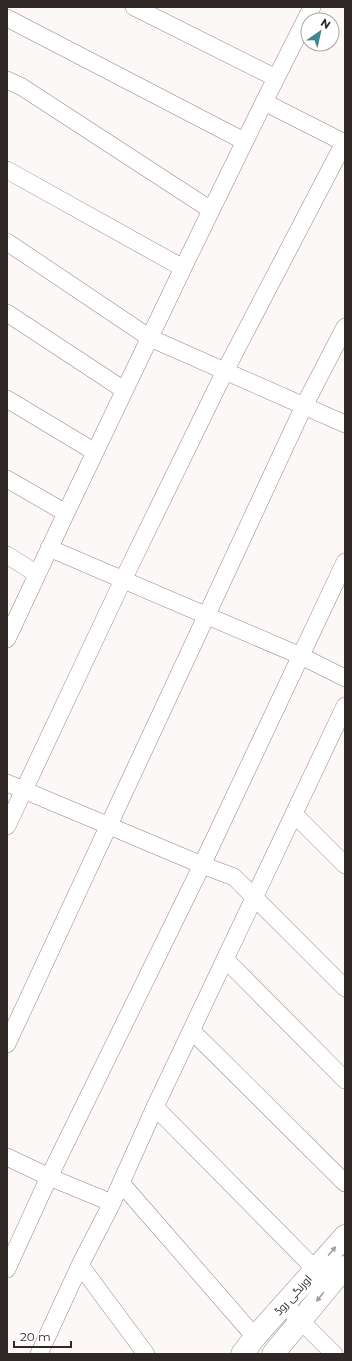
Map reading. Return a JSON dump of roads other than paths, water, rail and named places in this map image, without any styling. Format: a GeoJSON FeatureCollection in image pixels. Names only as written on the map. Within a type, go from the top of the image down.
{"type":"FeatureCollection","features":[{"type":"Feature","properties":{"kind":"main road","name":"اورنگی روڈ"},"geometry":{"type":"LineString","coordinates":[[248,1346],[345,1236]]}},
{"type":"Feature","properties":{"kind":"main road","name":"اورنگی روڈ"},"geometry":{"type":"LineString","coordinates":[[273,1354],[345,1267]]}},
{"type":"Feature","properties":{"kind":"street"},"geometry":{"type":"LineString","coordinates":[[134,7],[276,78]]}},
{"type":"Feature","properties":{"kind":"street"},"geometry":{"type":"LineString","coordinates":[[9,629],[37,574],[244,141],[276,78],[307,8]]}},
{"type":"Feature","properties":{"kind":"street"},"geometry":{"type":"LineString","coordinates":[[7,18],[244,141]]}},
{"type":"Feature","properties":{"kind":"street"},"geometry":{"type":"LineString","coordinates":[[7,80],[22,87],[211,210]]}},
{"type":"Feature","properties":{"kind":"street"},"geometry":{"type":"LineString","coordinates":[[7,826],[123,580],[225,371],[344,143],[264,102]]}},
{"type":"Feature","properties":{"kind":"street"},"geometry":{"type":"LineString","coordinates":[[7,170],[183,268]]}},
{"type":"Feature","properties":{"kind":"street"},"geometry":{"type":"LineString","coordinates":[[7,242],[150,338],[345,424]]}},
{"type":"Feature","properties":{"kind":"street"},"geometry":{"type":"LineString","coordinates":[[7,313],[124,390]]}},
{"type":"Feature","properties":{"kind":"street"},"geometry":{"type":"LineString","coordinates":[[7,1044],[208,616],[304,406],[345,328]]}},
{"type":"Feature","properties":{"kind":"street"},"geometry":{"type":"LineString","coordinates":[[7,399],[95,452]]}},
{"type":"Feature","properties":{"kind":"street"},"geometry":{"type":"LineString","coordinates":[[7,479],[66,513]]}},
{"type":"Feature","properties":{"kind":"street"},"geometry":{"type":"LineString","coordinates":[[49,548],[301,656],[345,678]]}},
{"type":"Feature","properties":{"kind":"street"},"geometry":{"type":"LineString","coordinates":[[7,555],[37,574]]}},
{"type":"Feature","properties":{"kind":"street"},"geometry":{"type":"LineString","coordinates":[[7,1269],[50,1177],[202,865],[344,565]]}},
{"type":"Feature","properties":{"kind":"street"},"geometry":{"type":"LineString","coordinates":[[46,1350],[80,1265],[112,1203],[155,1107],[294,814],[343,717]]}},
{"type":"Feature","properties":{"kind":"street"},"geometry":{"type":"LineString","coordinates":[[7,783],[234,877],[345,988]]}},
{"type":"Feature","properties":{"kind":"street"},"geometry":{"type":"LineString","coordinates":[[294,814],[345,865]]}},
{"type":"Feature","properties":{"kind":"street"},"geometry":{"type":"LineString","coordinates":[[225,959],[345,1080]]}},
{"type":"Feature","properties":{"kind":"street"},"geometry":{"type":"LineString","coordinates":[[192,1030],[345,1183]]}},
{"type":"Feature","properties":{"kind":"street"},"geometry":{"type":"LineString","coordinates":[[155,1107],[316,1270]]}},
{"type":"Feature","properties":{"kind":"street"},"geometry":{"type":"LineString","coordinates":[[7,1156],[50,1177],[112,1203]]}},
{"type":"Feature","properties":{"kind":"street"},"geometry":{"type":"LineString","coordinates":[[121,1183],[248,1346]]}},
{"type":"Feature","properties":{"kind":"street"},"geometry":{"type":"LineString","coordinates":[[80,1265],[146,1354]]}},
{"type":"Feature","properties":{"kind":"street"},"geometry":{"type":"LineString","coordinates":[[284,1304],[334,1354]]}}]}
